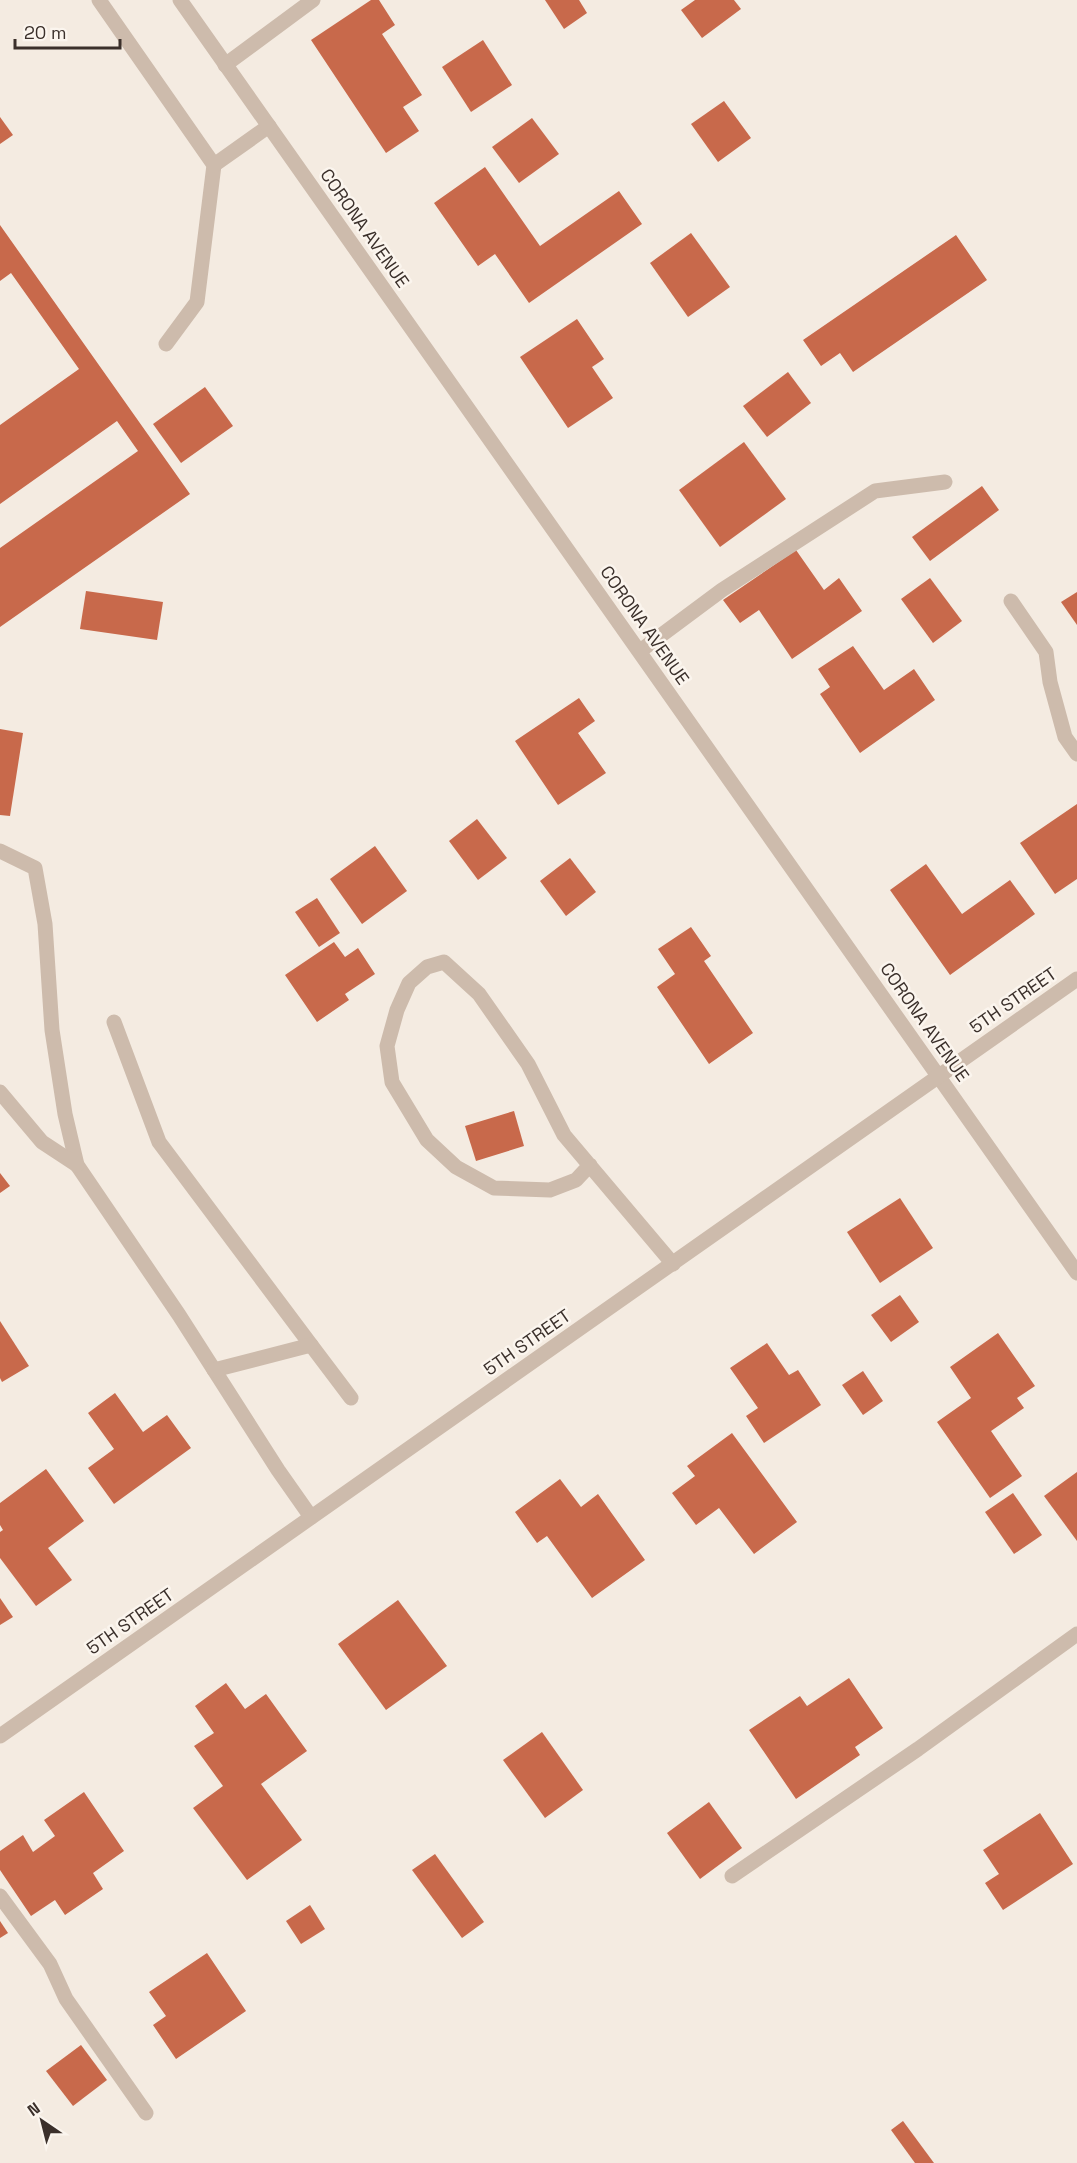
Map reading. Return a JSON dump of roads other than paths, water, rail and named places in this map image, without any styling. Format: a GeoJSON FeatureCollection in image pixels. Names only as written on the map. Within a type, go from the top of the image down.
{"type":"FeatureCollection","features":[{"type":"Feature","properties":{"kind":"street"},"geometry":{"type":"LineString","coordinates":[[99,0],[214,165],[197,302],[166,344]]}},
{"type":"Feature","properties":{"kind":"street","name":"CORONA AVENUE"},"geometry":{"type":"LineString","coordinates":[[180,0],[1077,1273]]}},
{"type":"Feature","properties":{"kind":"street"},"geometry":{"type":"LineString","coordinates":[[225,65],[313,0]]}},
{"type":"Feature","properties":{"kind":"street"},"geometry":{"type":"LineString","coordinates":[[214,165],[269,126]]}},
{"type":"Feature","properties":{"kind":"street"},"geometry":{"type":"LineString","coordinates":[[640,651],[722,590],[875,491],[945,482]]}},
{"type":"Feature","properties":{"kind":"street"},"geometry":{"type":"LineString","coordinates":[[1011,601],[1047,652],[1050,682],[1065,737],[1077,754]]}},
{"type":"Feature","properties":{"kind":"street"},"geometry":{"type":"LineString","coordinates":[[0,851],[35,867],[45,924],[52,1030],[65,1114],[77,1165],[311,1517]]}},
{"type":"Feature","properties":{"kind":"street"},"geometry":{"type":"LineString","coordinates":[[590,1165],[576,1180],[550,1190],[494,1188],[456,1167],[427,1140],[392,1082],[387,1046],[397,1010],[410,982],[427,967],[444,962],[479,994],[528,1064],[564,1136],[590,1165],[673,1263]]}},
{"type":"Feature","properties":{"kind":"street","name":"5TH STREET"},"geometry":{"type":"LineString","coordinates":[[0,1736],[1077,979]]}},
{"type":"Feature","properties":{"kind":"street"},"geometry":{"type":"LineString","coordinates":[[114,1022],[159,1142],[351,1398]]}},
{"type":"Feature","properties":{"kind":"street"},"geometry":{"type":"LineString","coordinates":[[0,1092],[42,1142],[77,1165]]}},
{"type":"Feature","properties":{"kind":"street"},"geometry":{"type":"LineString","coordinates":[[214,1370],[311,1345]]}},
{"type":"Feature","properties":{"kind":"street"},"geometry":{"type":"LineString","coordinates":[[732,1876],[918,1749],[1077,1635]]}},
{"type":"Feature","properties":{"kind":"street"},"geometry":{"type":"LineString","coordinates":[[0,1896],[50,1964],[66,1999],[146,2113]]}}]}
